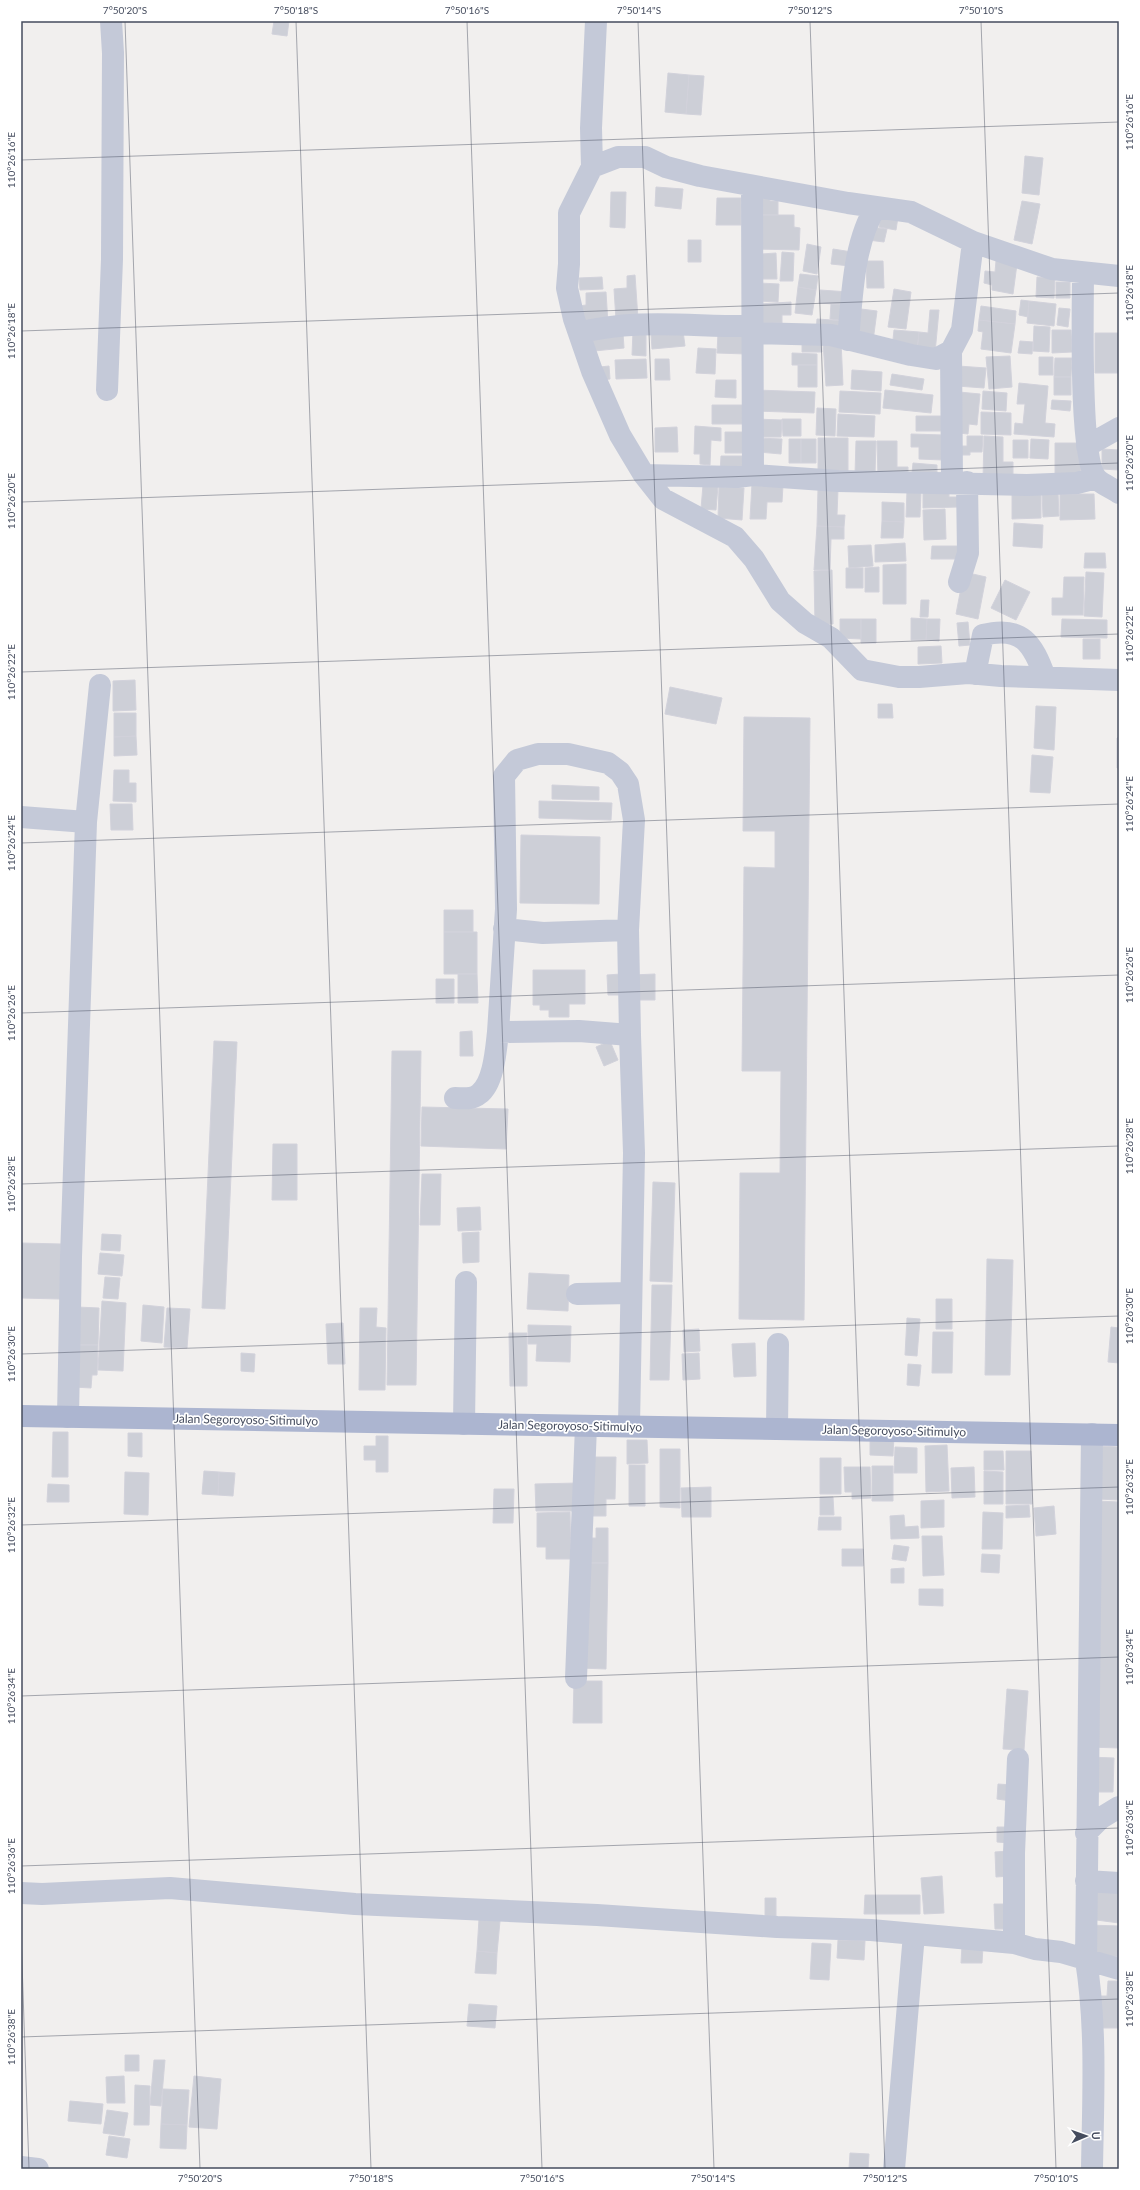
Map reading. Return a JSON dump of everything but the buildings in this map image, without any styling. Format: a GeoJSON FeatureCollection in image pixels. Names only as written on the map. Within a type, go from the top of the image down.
{"type":"FeatureCollection","features":[{"type":"Feature","properties":{"kind":"main road","name":"Jalan Segoroyoso-Sitimulyo"},"geometry":{"type":"LineString","coordinates":[[21,1416],[1119,1435]]}},
{"type":"Feature","properties":{"kind":"street"},"geometry":{"type":"LineString","coordinates":[[107,390],[112,252],[113,53],[111,21]]}},
{"type":"Feature","properties":{"kind":"street"},"geometry":{"type":"LineString","coordinates":[[596,21],[591,128],[592,167],[569,213],[569,264],[567,288],[579,334],[592,371],[620,435],[644,475],[663,499],[735,537],[754,559],[780,601],[805,623],[831,638],[862,670],[899,677],[975,674],[1119,680]]}},
{"type":"Feature","properties":{"kind":"street"},"geometry":{"type":"LineString","coordinates":[[592,167],[618,157],[646,157],[666,167],[752,187],[911,212],[973,242],[1052,269],[1119,276]]}},
{"type":"Feature","properties":{"kind":"street"},"geometry":{"type":"LineString","coordinates":[[752,187],[753,475]]}},
{"type":"Feature","properties":{"kind":"street"},"geometry":{"type":"LineString","coordinates":[[848,340],[853,289],[861,243],[867,221],[876,207]]}},
{"type":"Feature","properties":{"kind":"street"},"geometry":{"type":"LineString","coordinates":[[959,582],[968,553],[959,483],[951,351],[962,330],[973,242]]}},
{"type":"Feature","properties":{"kind":"street"},"geometry":{"type":"LineString","coordinates":[[1083,273],[1088,457],[1096,478],[1119,493]]}},
{"type":"Feature","properties":{"kind":"street"},"geometry":{"type":"LineString","coordinates":[[579,334],[602,327],[664,323],[831,335],[911,355],[936,359],[951,351]]}},
{"type":"Feature","properties":{"kind":"street"},"geometry":{"type":"LineString","coordinates":[[1087,446],[1119,428]]}},
{"type":"Feature","properties":{"kind":"street"},"geometry":{"type":"LineString","coordinates":[[644,475],[737,477],[753,475],[845,482],[1027,485],[1077,483],[1096,478]]}},
{"type":"Feature","properties":{"kind":"street"},"geometry":{"type":"LineString","coordinates":[[975,674],[983,635],[997,632],[1010,634],[1028,642],[1037,654],[1045,677]]}},
{"type":"Feature","properties":{"kind":"street"},"geometry":{"type":"LineString","coordinates":[[68,1417],[71,1257],[86,822],[100,685]]}},
{"type":"Feature","properties":{"kind":"street"},"geometry":{"type":"LineString","coordinates":[[455,1098],[470,1098],[480,1094],[489,1080],[494,1059],[498,1032],[504,929],[504,776],[517,760],[538,754],[568,754],[608,763],[620,772],[628,784],[634,820],[628,930],[634,1153],[628,1426]]}},
{"type":"Feature","properties":{"kind":"street"},"geometry":{"type":"LineString","coordinates":[[21,817],[86,822]]}},
{"type":"Feature","properties":{"kind":"street"},"geometry":{"type":"LineString","coordinates":[[504,929],[543,933],[628,930]]}},
{"type":"Feature","properties":{"kind":"street"},"geometry":{"type":"LineString","coordinates":[[498,1032],[579,1031],[630,1035]]}},
{"type":"Feature","properties":{"kind":"street"},"geometry":{"type":"LineString","coordinates":[[464,1424],[466,1282]]}},
{"type":"Feature","properties":{"kind":"street"},"geometry":{"type":"LineString","coordinates":[[577,1294],[631,1293]]}},
{"type":"Feature","properties":{"kind":"street"},"geometry":{"type":"LineString","coordinates":[[777,1429],[778,1344]]}},
{"type":"Feature","properties":{"kind":"street"},"geometry":{"type":"LineString","coordinates":[[576,1678],[586,1426]]}},
{"type":"Feature","properties":{"kind":"street"},"geometry":{"type":"LineString","coordinates":[[1092,1434],[1086,1833],[1086,1960],[1092,1999],[1094,2064],[1092,2169]]}},
{"type":"Feature","properties":{"kind":"street"},"geometry":{"type":"LineString","coordinates":[[1014,1943],[1014,1853],[1018,1759]]}},
{"type":"Feature","properties":{"kind":"street"},"geometry":{"type":"LineString","coordinates":[[1086,1833],[1101,1818],[1119,1807]]}},
{"type":"Feature","properties":{"kind":"street"},"geometry":{"type":"LineString","coordinates":[[1086,1881],[1119,1884]]}},
{"type":"Feature","properties":{"kind":"street"},"geometry":{"type":"LineString","coordinates":[[21,1893],[42,1894],[170,1888],[354,1904],[597,1914],[777,1927],[871,1930],[1014,1943],[1035,1949],[1061,1952],[1119,1969]]}},
{"type":"Feature","properties":{"kind":"street"},"geometry":{"type":"LineString","coordinates":[[894,2169],[914,1934]]}},
{"type":"Feature","properties":{"kind":"street"},"geometry":{"type":"LineString","coordinates":[[21,2167],[38,2169]]}}]}
